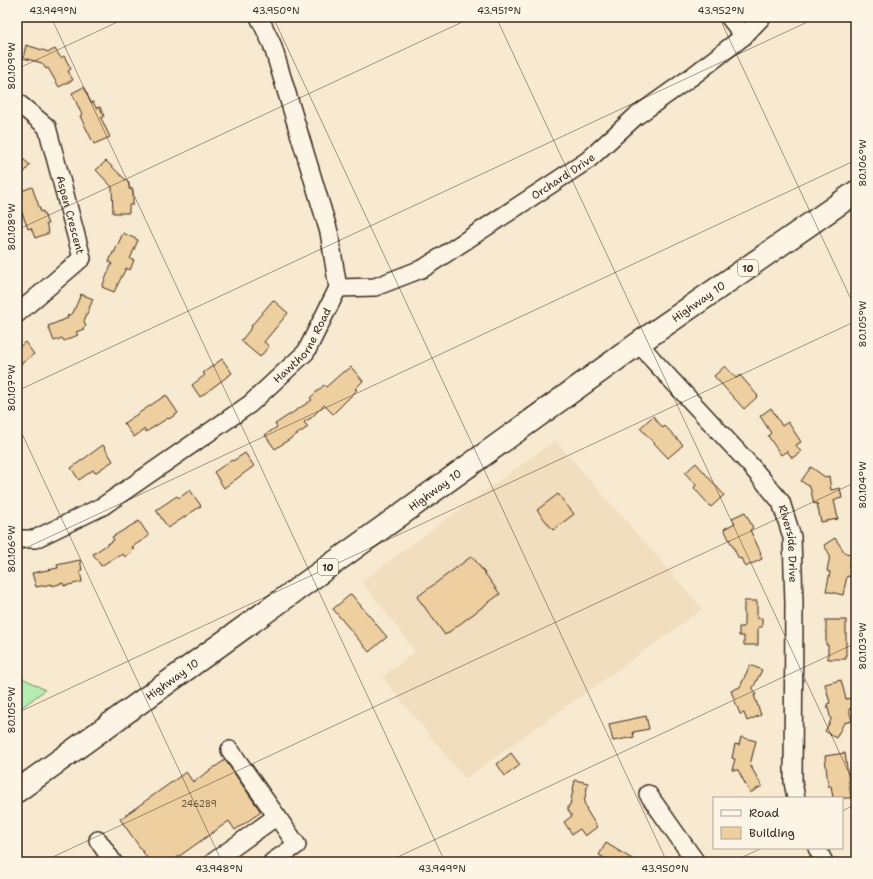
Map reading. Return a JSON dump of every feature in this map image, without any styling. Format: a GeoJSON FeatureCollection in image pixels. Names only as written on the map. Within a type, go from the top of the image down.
{"type":"FeatureCollection","features":[{"type":"Feature","properties":{"kind":"highway","name":"Highway 10"},"geometry":{"type":"LineString","coordinates":[[17,791],[639,343],[856,192]]}},
{"type":"Feature","properties":{"kind":"street"},"geometry":{"type":"LineString","coordinates":[[259,17],[272,44],[329,232],[338,288]]}},
{"type":"Feature","properties":{"kind":"street"},"geometry":{"type":"LineString","coordinates":[[729,17],[744,36]]}},
{"type":"Feature","properties":{"kind":"street","name":"Orchard Drive"},"geometry":{"type":"LineString","coordinates":[[338,288],[374,287],[424,268],[588,160],[635,117],[694,75],[744,36],[762,17]]}},
{"type":"Feature","properties":{"kind":"street","name":"Aspen Crescent"},"geometry":{"type":"LineString","coordinates":[[17,102],[47,127],[82,258],[17,314]]}},
{"type":"Feature","properties":{"kind":"street","name":"Hawthorne Road"},"geometry":{"type":"LineString","coordinates":[[17,539],[35,539],[104,506],[250,404],[306,352],[338,288]]}},
{"type":"Feature","properties":{"kind":"street","name":"Riverside Drive"},"geometry":{"type":"LineString","coordinates":[[639,343],[751,466],[780,502],[792,537],[794,604],[793,782],[796,797]]}},
{"type":"Feature","properties":{"kind":"street"},"geometry":{"type":"LineString","coordinates":[[230,750],[297,845],[272,862]]}},
{"type":"Feature","properties":{"kind":"street"},"geometry":{"type":"LineString","coordinates":[[648,794],[696,862]]}},
{"type":"Feature","properties":{"kind":"street"},"geometry":{"type":"LineString","coordinates":[[212,862],[277,816]]}},
{"type":"Feature","properties":{"kind":"street"},"geometry":{"type":"LineString","coordinates":[[98,840],[113,862]]}},
{"type":"Feature","properties":{"kind":"street"},"geometry":{"type":"LineString","coordinates":[[818,849],[824,862]]}},
{"type":"Feature","properties":{"kind":"shaded area"},"geometry":{"type":"Polygon","coordinates":[[[555,440],[703,609],[465,779],[382,677],[415,651],[362,581],[555,440]]]}},
{"type":"Feature","properties":{"kind":"green space"},"geometry":{"type":"Polygon","coordinates":[[[17,675],[45,690],[17,711],[17,675]]]}},
{"type":"Feature","properties":{"kind":"building"},"geometry":{"type":"Polygon","coordinates":[[[26,45],[49,52],[55,49],[61,58],[64,56],[71,69],[68,71],[73,80],[59,87],[48,68],[46,69],[42,63],[23,58],[26,45]]]}},
{"type":"Feature","properties":{"kind":"building"},"geometry":{"type":"Polygon","coordinates":[[[84,87],[91,103],[93,102],[96,108],[100,107],[104,116],[101,118],[110,137],[94,144],[80,116],[82,115],[72,93],[84,87]]]}},
{"type":"Feature","properties":{"kind":"building"},"geometry":{"type":"Polygon","coordinates":[[[17,154],[30,165],[17,181],[17,154]]]}},
{"type":"Feature","properties":{"kind":"building"},"geometry":{"type":"Polygon","coordinates":[[[106,161],[129,183],[129,189],[133,189],[133,205],[129,205],[129,213],[113,213],[112,187],[96,170],[106,161]]]}},
{"type":"Feature","properties":{"kind":"building"},"geometry":{"type":"Polygon","coordinates":[[[32,187],[41,212],[43,211],[48,224],[46,224],[49,233],[35,238],[31,228],[28,229],[21,210],[17,211],[17,195],[20,194],[19,192],[32,187]]]}},
{"type":"Feature","properties":{"kind":"building"},"geometry":{"type":"Polygon","coordinates":[[[123,233],[138,240],[130,259],[134,260],[130,270],[126,268],[114,292],[102,287],[112,263],[109,262],[123,233]]]}},
{"type":"Feature","properties":{"kind":"building"},"geometry":{"type":"Polygon","coordinates":[[[81,294],[93,299],[84,321],[86,326],[83,328],[84,329],[76,332],[78,335],[64,341],[62,338],[54,341],[48,326],[68,318],[67,316],[73,313],[81,294]]]}},
{"type":"Feature","properties":{"kind":"building"},"geometry":{"type":"Polygon","coordinates":[[[273,300],[288,313],[264,342],[269,346],[260,357],[241,341],[252,327],[251,326],[273,300]]]}},
{"type":"Feature","properties":{"kind":"building"},"geometry":{"type":"Polygon","coordinates":[[[25,342],[34,354],[17,367],[17,349],[25,342]]]}},
{"type":"Feature","properties":{"kind":"building"},"geometry":{"type":"Polygon","coordinates":[[[222,359],[232,373],[200,397],[192,385],[205,375],[203,373],[222,359]]]}},
{"type":"Feature","properties":{"kind":"building"},"geometry":{"type":"Polygon","coordinates":[[[725,366],[736,378],[740,375],[758,396],[744,409],[714,376],[725,366]]]}},
{"type":"Feature","properties":{"kind":"building"},"geometry":{"type":"Polygon","coordinates":[[[351,367],[363,381],[355,389],[357,390],[333,414],[324,405],[311,418],[304,422],[308,427],[275,449],[265,435],[277,427],[275,424],[312,400],[310,398],[324,385],[326,387],[344,371],[345,372],[351,367]]]}},
{"type":"Feature","properties":{"kind":"building"},"geometry":{"type":"Polygon","coordinates":[[[166,395],[178,413],[146,432],[145,429],[134,437],[124,423],[166,395]]]}},
{"type":"Feature","properties":{"kind":"building"},"geometry":{"type":"Polygon","coordinates":[[[771,408],[782,426],[788,422],[801,442],[796,445],[801,452],[792,458],[787,451],[781,455],[768,436],[771,433],[760,416],[771,408]]]}},
{"type":"Feature","properties":{"kind":"building"},"geometry":{"type":"Polygon","coordinates":[[[653,416],[663,428],[665,426],[683,445],[668,458],[640,428],[653,416]]]}},
{"type":"Feature","properties":{"kind":"building"},"geometry":{"type":"Polygon","coordinates":[[[103,445],[113,461],[95,473],[93,470],[79,480],[71,468],[103,445]]]}},
{"type":"Feature","properties":{"kind":"building"},"geometry":{"type":"Polygon","coordinates":[[[245,453],[254,466],[224,488],[214,472],[245,453]]]}},
{"type":"Feature","properties":{"kind":"building"},"geometry":{"type":"Polygon","coordinates":[[[696,463],[724,495],[711,507],[694,488],[696,485],[685,473],[696,463]]]}},
{"type":"Feature","properties":{"kind":"building"},"geometry":{"type":"Polygon","coordinates":[[[811,467],[825,477],[829,476],[831,490],[840,488],[842,498],[834,500],[838,519],[821,522],[817,503],[814,504],[810,487],[801,481],[811,467]]]}},
{"type":"Feature","properties":{"kind":"building"},"geometry":{"type":"Polygon","coordinates":[[[190,490],[201,506],[168,528],[156,510],[177,496],[179,498],[190,490]]]}},
{"type":"Feature","properties":{"kind":"building"},"geometry":{"type":"Polygon","coordinates":[[[558,494],[574,514],[553,530],[537,510],[558,494]]]}},
{"type":"Feature","properties":{"kind":"building"},"geometry":{"type":"Polygon","coordinates":[[[745,512],[753,528],[750,530],[761,553],[762,559],[745,567],[741,558],[739,559],[724,529],[735,523],[732,518],[745,512]]]}},
{"type":"Feature","properties":{"kind":"building"},"geometry":{"type":"Polygon","coordinates":[[[139,521],[149,536],[132,547],[134,550],[125,557],[123,554],[117,556],[101,566],[93,554],[114,540],[112,537],[139,521]]]}},
{"type":"Feature","properties":{"kind":"building"},"geometry":{"type":"Polygon","coordinates":[[[835,538],[845,553],[852,554],[849,566],[856,567],[856,578],[847,576],[843,595],[826,591],[830,572],[827,571],[830,555],[824,545],[835,538]]]}},
{"type":"Feature","properties":{"kind":"building"},"geometry":{"type":"Polygon","coordinates":[[[472,556],[500,594],[445,635],[417,597],[472,556]]]}},
{"type":"Feature","properties":{"kind":"building"},"geometry":{"type":"Polygon","coordinates":[[[80,560],[82,582],[64,586],[63,583],[52,586],[52,584],[36,587],[32,573],[58,568],[57,565],[80,560]]]}},
{"type":"Feature","properties":{"kind":"building"},"geometry":{"type":"Polygon","coordinates":[[[351,594],[387,637],[369,652],[333,609],[351,594]]]}},
{"type":"Feature","properties":{"kind":"building"},"geometry":{"type":"Polygon","coordinates":[[[744,601],[757,601],[757,618],[762,618],[762,627],[758,627],[758,645],[744,645],[744,636],[739,636],[739,627],[744,627],[744,601]]]}},
{"type":"Feature","properties":{"kind":"building"},"geometry":{"type":"Polygon","coordinates":[[[826,620],[846,620],[846,659],[828,659],[828,645],[826,645],[826,620]]]}},
{"type":"Feature","properties":{"kind":"building"},"geometry":{"type":"Polygon","coordinates":[[[750,665],[762,670],[753,688],[761,715],[747,721],[744,713],[740,714],[731,691],[740,687],[750,665]]]}},
{"type":"Feature","properties":{"kind":"building"},"geometry":{"type":"Polygon","coordinates":[[[841,680],[846,699],[855,697],[856,707],[849,709],[852,721],[844,723],[836,738],[825,731],[831,720],[827,704],[830,703],[825,684],[841,680]]]}},
{"type":"Feature","properties":{"kind":"building"},"geometry":{"type":"Polygon","coordinates":[[[646,716],[649,729],[633,732],[634,737],[613,741],[609,724],[646,716]]]}},
{"type":"Feature","properties":{"kind":"building"},"geometry":{"type":"Polygon","coordinates":[[[741,737],[756,741],[750,765],[762,786],[750,793],[738,770],[732,770],[735,759],[732,758],[735,744],[739,745],[741,737]]]}},
{"type":"Feature","properties":{"kind":"building"},"geometry":{"type":"Polygon","coordinates":[[[511,753],[520,765],[505,776],[497,764],[511,753]]]}},
{"type":"Feature","properties":{"kind":"building"},"geometry":{"type":"Polygon","coordinates":[[[845,753],[851,798],[833,797],[831,786],[828,786],[825,756],[845,753]]]}},
{"type":"Feature","properties":{"kind":"building"},"geometry":{"type":"Polygon","coordinates":[[[225,760],[261,812],[235,830],[229,821],[171,862],[150,862],[120,819],[186,772],[193,782],[225,760]]]}},
{"type":"Feature","properties":{"kind":"building"},"geometry":{"type":"Polygon","coordinates":[[[575,780],[588,783],[584,803],[597,827],[585,836],[580,829],[572,834],[564,822],[572,816],[568,810],[568,806],[570,805],[575,780]]]}},
{"type":"Feature","properties":{"kind":"building"},"geometry":{"type":"Polygon","coordinates":[[[606,843],[637,862],[611,862],[599,855],[606,843]]]}}]}
